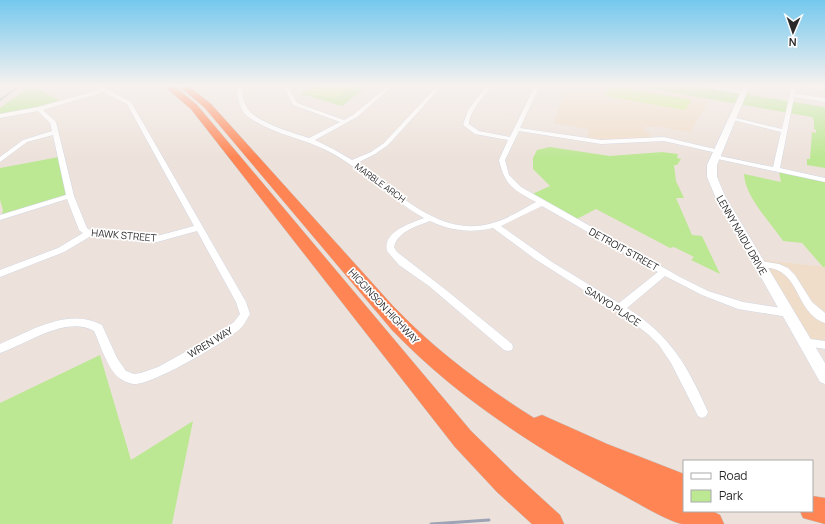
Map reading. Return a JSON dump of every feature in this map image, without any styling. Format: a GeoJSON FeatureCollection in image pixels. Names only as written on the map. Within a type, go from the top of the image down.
{"type":"FeatureCollection","features":[{"type":"Feature","properties":{"kind":"highway","name":"HIGGINSON HIGHWAY"},"geometry":{"type":"LineString","coordinates":[[196,109],[463,439],[506,484],[550,524]]}},
{"type":"Feature","properties":{"kind":"highway","name":"HIGGINSON HIGHWAY"},"geometry":{"type":"LineString","coordinates":[[211,109],[403,329],[439,363],[481,395],[581,461],[683,511]]}},
{"type":"Feature","properties":{"kind":"highway"},"geometry":{"type":"LineString","coordinates":[[481,395],[576,443],[683,486]]}},
{"type":"Feature","properties":{"kind":"highway"},"geometry":{"type":"LineString","coordinates":[[813,509],[825,511]]}},
{"type":"Feature","properties":{"kind":"highway","name":"HIGGINSON HIGHWAY"},"geometry":{"type":"LineString","coordinates":[[684,512],[711,524]]}},
{"type":"Feature","properties":{"kind":"street"},"geometry":{"type":"LineString","coordinates":[[0,116],[36,109]]}},
{"type":"Feature","properties":{"kind":"street","name":"HAWK STREET"},"geometry":{"type":"LineString","coordinates":[[39,109],[52,121],[56,132],[70,196],[82,228],[90,233],[157,238],[198,228]]}},
{"type":"Feature","properties":{"kind":"street","name":"WREN WAY"},"geometry":{"type":"LineString","coordinates":[[0,349],[56,325],[76,322],[86,323],[98,328],[113,361],[122,374],[134,380],[162,370],[225,335],[238,325],[245,314],[244,309],[133,109]]}},
{"type":"Feature","properties":{"kind":"street","name":"MARBLE ARCH"},"geometry":{"type":"LineString","coordinates":[[246,109],[249,115],[262,122],[331,150],[430,218],[445,225],[476,229],[496,226],[541,203]]}},
{"type":"Feature","properties":{"kind":"street"},"geometry":{"type":"LineString","coordinates":[[310,109],[345,122]]}},
{"type":"Feature","properties":{"kind":"street"},"geometry":{"type":"LineString","coordinates":[[309,141],[345,122],[363,109]]}},
{"type":"Feature","properties":{"kind":"street"},"geometry":{"type":"LineString","coordinates":[[352,163],[373,153],[386,144],[418,109]]}},
{"type":"Feature","properties":{"kind":"street"},"geometry":{"type":"LineString","coordinates":[[473,109],[465,122],[466,125],[477,133],[512,139]]}},
{"type":"Feature","properties":{"kind":"street","name":"DETROIT STREET"},"geometry":{"type":"LineString","coordinates":[[526,109],[502,160],[506,175],[518,189],[664,272],[719,299],[753,308],[788,313]]}},
{"type":"Feature","properties":{"kind":"street","name":"LENNY NAIDU DRIVE"},"geometry":{"type":"LineString","coordinates":[[736,109],[716,154],[711,171],[714,185],[825,377]]}},
{"type":"Feature","properties":{"kind":"street"},"geometry":{"type":"LineString","coordinates":[[776,169],[788,109]]}},
{"type":"Feature","properties":{"kind":"street"},"geometry":{"type":"LineString","coordinates":[[732,119],[783,131]]}},
{"type":"Feature","properties":{"kind":"street"},"geometry":{"type":"LineString","coordinates":[[517,129],[598,142],[664,139],[716,154],[825,180]]}},
{"type":"Feature","properties":{"kind":"street"},"geometry":{"type":"LineString","coordinates":[[0,160],[25,141],[56,132]]}},
{"type":"Feature","properties":{"kind":"street"},"geometry":{"type":"LineString","coordinates":[[0,218],[70,196]]}},
{"type":"Feature","properties":{"kind":"street"},"geometry":{"type":"LineString","coordinates":[[430,218],[396,236],[391,242],[391,251],[397,258],[438,288],[508,347]]}},
{"type":"Feature","properties":{"kind":"street","name":"SANYO PLACE"},"geometry":{"type":"LineString","coordinates":[[496,226],[548,263],[620,308],[642,324],[670,352],[702,412]]}},
{"type":"Feature","properties":{"kind":"street"},"geometry":{"type":"LineString","coordinates":[[0,274],[62,250],[90,233]]}},
{"type":"Feature","properties":{"kind":"street"},"geometry":{"type":"LineString","coordinates":[[760,264],[779,267],[786,270],[792,277],[808,305],[825,319]]}},
{"type":"Feature","properties":{"kind":"street"},"geometry":{"type":"LineString","coordinates":[[620,308],[664,272]]}},
{"type":"Feature","properties":{"kind":"street"},"geometry":{"type":"LineString","coordinates":[[804,342],[825,345]]}},
{"type":"Feature","properties":{"kind":"shaded area"},"geometry":{"type":"Polygon","coordinates":[[[559,109],[704,109],[690,132],[660,127],[642,127],[654,139],[587,140],[589,129],[554,123],[559,109]]]}},
{"type":"Feature","properties":{"kind":"shaded area"},"geometry":{"type":"Polygon","coordinates":[[[756,259],[825,267],[825,345],[804,342],[756,259]]]}},
{"type":"Feature","properties":{"kind":"green space"},"geometry":{"type":"Polygon","coordinates":[[[0,109],[30,109],[0,114],[0,109]]]}},
{"type":"Feature","properties":{"kind":"green space"},"geometry":{"type":"Polygon","coordinates":[[[769,109],[825,109],[825,168],[807,165],[807,159],[810,159],[812,132],[816,133],[812,117],[769,109]]]}},
{"type":"Feature","properties":{"kind":"green space"},"geometry":{"type":"Polygon","coordinates":[[[550,147],[610,156],[662,152],[678,154],[677,158],[681,159],[677,165],[674,165],[676,181],[684,198],[676,198],[692,235],[702,236],[720,274],[691,260],[694,257],[674,247],[670,248],[596,209],[573,221],[528,196],[550,186],[533,169],[533,158],[537,150],[550,147]]]}},
{"type":"Feature","properties":{"kind":"green space"},"geometry":{"type":"Polygon","coordinates":[[[59,157],[68,196],[1,217],[3,210],[0,200],[0,168],[59,157]]]}},
{"type":"Feature","properties":{"kind":"green space"},"geometry":{"type":"Polygon","coordinates":[[[779,172],[825,180],[825,267],[823,267],[802,243],[783,241],[759,209],[745,183],[744,174],[781,182],[779,172]]]}},
{"type":"Feature","properties":{"kind":"green space"},"geometry":{"type":"Polygon","coordinates":[[[100,355],[131,460],[193,421],[172,524],[0,524],[0,403],[100,355]]]}},
{"type":"Feature","properties":{"kind":"railway"},"geometry":{"type":"LineString","coordinates":[[431,524],[489,520]]}}]}
